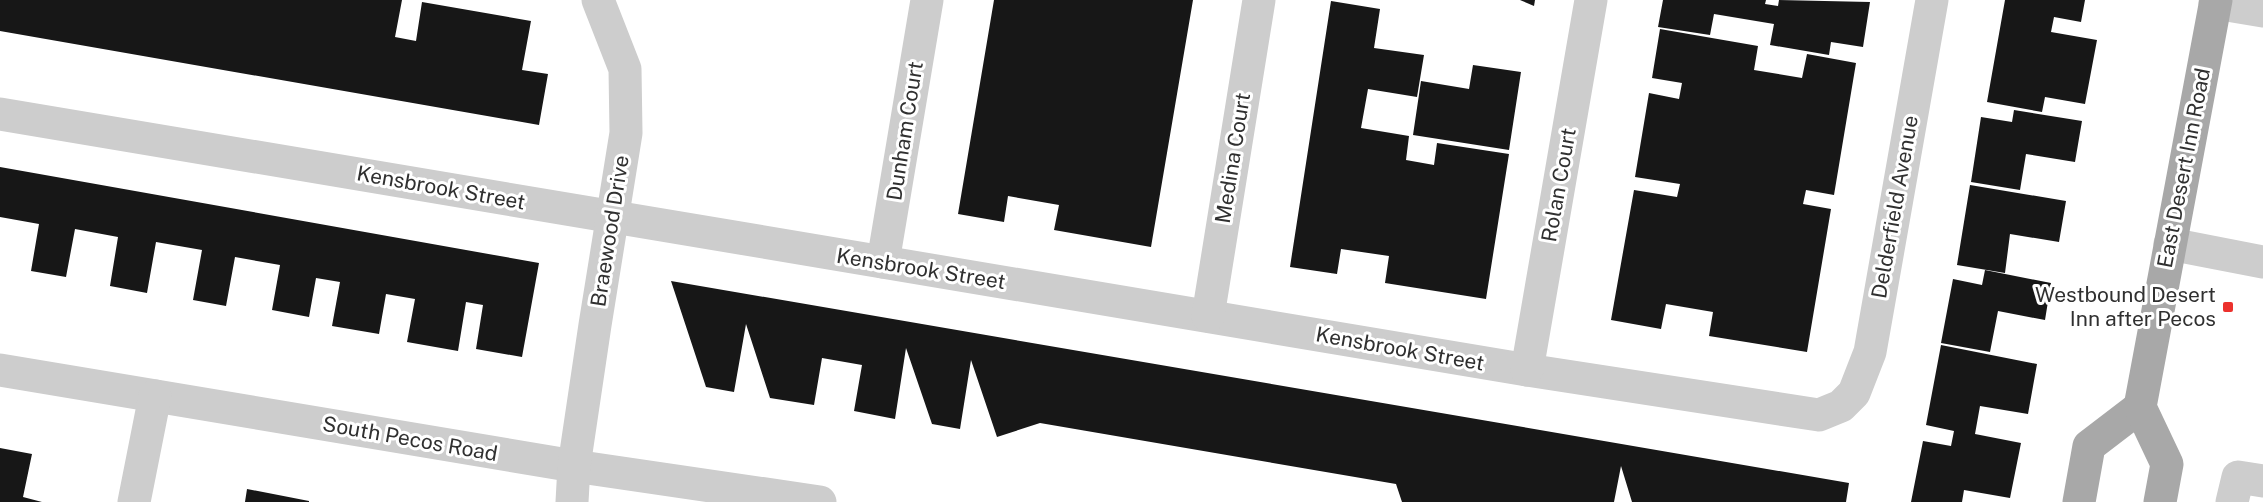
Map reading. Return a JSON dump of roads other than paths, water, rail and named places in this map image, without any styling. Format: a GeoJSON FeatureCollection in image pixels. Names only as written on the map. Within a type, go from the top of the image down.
{"type":"FeatureCollection","features":[{"type":"Feature","properties":{"kind":"main road","name":"East Desert Inn Road"},"geometry":{"type":"LineString","coordinates":[[2140,407],[2216,2]]}},
{"type":"Feature","properties":{"kind":"main road"},"geometry":{"type":"LineString","coordinates":[[2079,502],[2089,446],[2140,407],[2167,464],[2160,502]]}},
{"type":"Feature","properties":{"kind":"street","name":"Braewood Drive"},"geometry":{"type":"LineString","coordinates":[[572,502],[574,466],[626,133],[625,69],[598,0]]}},
{"type":"Feature","properties":{"kind":"street","name":"Dunham Court"},"geometry":{"type":"LineString","coordinates":[[884,262],[927,0]]}},
{"type":"Feature","properties":{"kind":"street","name":"Medina Court"},"geometry":{"type":"LineString","coordinates":[[1208,316],[1259,0]]}},
{"type":"Feature","properties":{"kind":"street","name":"Rolan Court"},"geometry":{"type":"LineString","coordinates":[[1527,370],[1591,0]]}},
{"type":"Feature","properties":{"kind":"street","name":"Delderfield Avenue"},"geometry":{"type":"LineString","coordinates":[[1841,406],[1854,393],[1870,352],[1932,0]]}},
{"type":"Feature","properties":{"kind":"street"},"geometry":{"type":"LineString","coordinates":[[2216,2],[2263,11]]}},
{"type":"Feature","properties":{"kind":"street","name":"Kensbrook Street"},"geometry":{"type":"LineString","coordinates":[[0,114],[1527,370],[1819,415],[1841,406]]}},
{"type":"Feature","properties":{"kind":"street"},"geometry":{"type":"LineString","coordinates":[[2170,244],[2263,262]]}},
{"type":"Feature","properties":{"kind":"street","name":"South Pecos Road"},"geometry":{"type":"LineString","coordinates":[[0,370],[574,466],[820,502]]}},
{"type":"Feature","properties":{"kind":"street"},"geometry":{"type":"LineString","coordinates":[[134,502],[154,396]]}},
{"type":"Feature","properties":{"kind":"street"},"geometry":{"type":"LineString","coordinates":[[2232,502],[2238,477],[2263,481]]}},
{"type":"Feature","properties":{"kind":"place","name":"Westbound Desert Inn after Pecos"},"geometry":{"type":"Point","coordinates":[2228,307]}}]}
